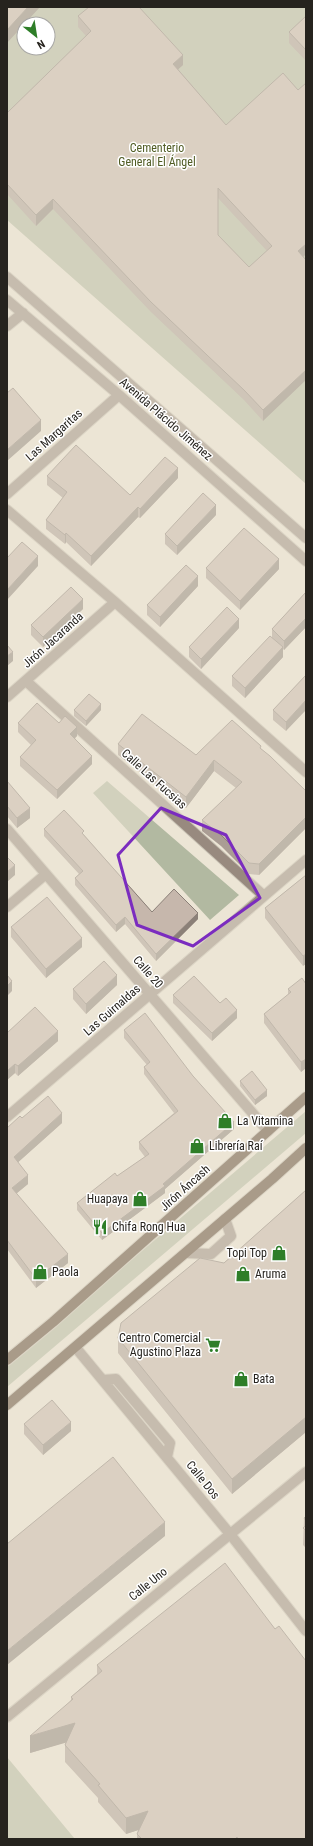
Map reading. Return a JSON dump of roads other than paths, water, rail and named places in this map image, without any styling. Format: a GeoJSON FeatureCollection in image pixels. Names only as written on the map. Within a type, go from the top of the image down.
{"type":"FeatureCollection","features":[{"type":"Feature","properties":{"kind":"main road","name":"Jirón Áncash"},"geometry":{"type":"LineString","coordinates":[[7,1360],[54,1322],[306,1097]]}},
{"type":"Feature","properties":{"kind":"main road"},"geometry":{"type":"LineString","coordinates":[[7,1405],[76,1348],[306,1148]]}},
{"type":"Feature","properties":{"kind":"street","name":"Avenida Plácido Jiménez"},"geometry":{"type":"LineString","coordinates":[[7,277],[306,538]]}},
{"type":"Feature","properties":{"kind":"street","name":"Avenida Plácido Jiménez"},"geometry":{"type":"LineString","coordinates":[[7,300],[119,395],[306,561]]}},
{"type":"Feature","properties":{"kind":"street"},"geometry":{"type":"LineString","coordinates":[[7,326],[23,312]]}},
{"type":"Feature","properties":{"kind":"street","name":"Las Margaritas"},"geometry":{"type":"LineString","coordinates":[[7,494],[119,395]]}},
{"type":"Feature","properties":{"kind":"street"},"geometry":{"type":"LineString","coordinates":[[7,510],[115,602],[306,772]]}},
{"type":"Feature","properties":{"kind":"street","name":"Jirón Jacaranda"},"geometry":{"type":"LineString","coordinates":[[7,697],[115,602]]}},
{"type":"Feature","properties":{"kind":"street","name":"Calle Las Fucsias"},"geometry":{"type":"LineString","coordinates":[[26,681],[264,896]]}},
{"type":"Feature","properties":{"kind":"street","name":"Calle 20"},"geometry":{"type":"LineString","coordinates":[[7,829],[268,1131]]}},
{"type":"Feature","properties":{"kind":"street","name":"Las Guirnaldas"},"geometry":{"type":"LineString","coordinates":[[7,1117],[306,860]]}},
{"type":"Feature","properties":{"kind":"street"},"geometry":{"type":"LineString","coordinates":[[7,907],[46,874]]}},
{"type":"Feature","properties":{"kind":"street"},"geometry":{"type":"LineString","coordinates":[[186,1253],[211,1254],[231,1236],[225,1219]]}},
{"type":"Feature","properties":{"kind":"street","name":"Calle Dos"},"geometry":{"type":"LineString","coordinates":[[76,1348],[230,1534],[306,1631]]}},
{"type":"Feature","properties":{"kind":"street","name":"Calle Uno"},"geometry":{"type":"LineString","coordinates":[[7,1717],[306,1472]]}},
{"type":"Feature","properties":{"kind":"place","name":"La Vitamina"},"geometry":{"type":"Point","coordinates":[225,1121]}},
{"type":"Feature","properties":{"kind":"place","name":"Librería Raí"},"geometry":{"type":"Point","coordinates":[197,1146]}},
{"type":"Feature","properties":{"kind":"place","name":"Huapaya"},"geometry":{"type":"Point","coordinates":[140,1199]}},
{"type":"Feature","properties":{"kind":"place","name":"Chifa Rong Hua"},"geometry":{"type":"Point","coordinates":[100,1227]}},
{"type":"Feature","properties":{"kind":"place","name":"Topi Top"},"geometry":{"type":"Point","coordinates":[279,1253]}},
{"type":"Feature","properties":{"kind":"place","name":"Paola"},"geometry":{"type":"Point","coordinates":[40,1272]}},
{"type":"Feature","properties":{"kind":"place","name":"Aruma"},"geometry":{"type":"Point","coordinates":[243,1274]}},
{"type":"Feature","properties":{"kind":"place","name":"Centro Comercial Agustino Plaza"},"geometry":{"type":"Point","coordinates":[213,1345]}},
{"type":"Feature","properties":{"kind":"place","name":"Bata"},"geometry":{"type":"Point","coordinates":[241,1379]}},
{"type":"Feature","properties":{"kind":"park label","name":"Cementerio General El Ángel"},"geometry":{"type":"Point","coordinates":[157,155]}}]}
